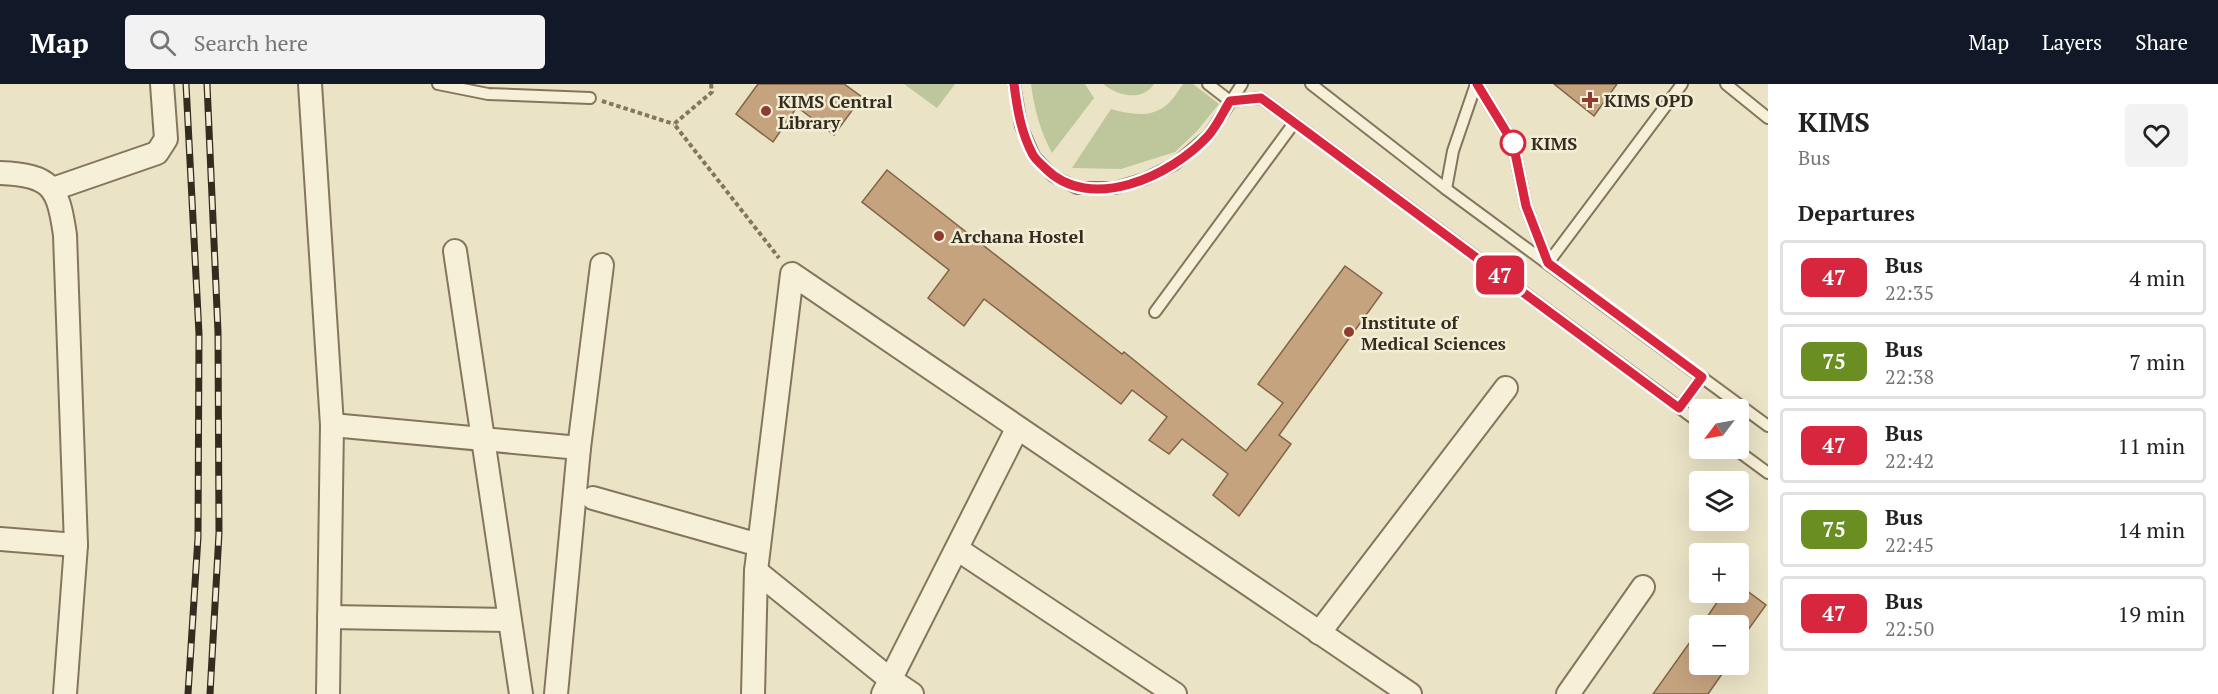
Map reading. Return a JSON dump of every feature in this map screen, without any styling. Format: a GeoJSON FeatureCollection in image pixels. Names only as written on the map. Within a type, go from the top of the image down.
{"type":"FeatureCollection","features":[{"type":"Feature","properties":{"kind":"street"},"geometry":{"type":"LineString","coordinates":[[53,189],[157,153],[166,139],[162,84]]}},
{"type":"Feature","properties":{"kind":"street"},"geometry":{"type":"LineString","coordinates":[[310,84],[332,425],[328,694]]}},
{"type":"Feature","properties":{"kind":"street"},"geometry":{"type":"LineString","coordinates":[[0,173],[38,179],[53,189],[61,209],[65,235],[76,545],[65,694]]}},
{"type":"Feature","properties":{"kind":"street"},"geometry":{"type":"LineString","coordinates":[[455,251],[521,694]]}},
{"type":"Feature","properties":{"kind":"street"},"geometry":{"type":"LineString","coordinates":[[556,694],[579,448],[602,265]]}},
{"type":"Feature","properties":{"kind":"street"},"geometry":{"type":"LineString","coordinates":[[753,694],[756,571],[792,274],[1410,694]]}},
{"type":"Feature","properties":{"kind":"street"},"geometry":{"type":"LineString","coordinates":[[1320,633],[1506,388]]}},
{"type":"Feature","properties":{"kind":"street"},"geometry":{"type":"LineString","coordinates":[[332,425],[579,448]]}},
{"type":"Feature","properties":{"kind":"street"},"geometry":{"type":"LineString","coordinates":[[887,687],[1017,429]]}},
{"type":"Feature","properties":{"kind":"street"},"geometry":{"type":"LineString","coordinates":[[593,498],[759,545]]}},
{"type":"Feature","properties":{"kind":"street"},"geometry":{"type":"LineString","coordinates":[[0,539],[76,545]]}},
{"type":"Feature","properties":{"kind":"street"},"geometry":{"type":"LineString","coordinates":[[957,549],[1175,694]]}},
{"type":"Feature","properties":{"kind":"street"},"geometry":{"type":"LineString","coordinates":[[756,571],[887,687],[912,694]]}},
{"type":"Feature","properties":{"kind":"street"},"geometry":{"type":"LineString","coordinates":[[1568,694],[1643,587]]}},
{"type":"Feature","properties":{"kind":"street"},"geometry":{"type":"LineString","coordinates":[[329,617],[509,620]]}},
{"type":"Feature","properties":{"kind":"lane"},"geometry":{"type":"LineString","coordinates":[[438,84],[488,94],[590,98]]}},
{"type":"Feature","properties":{"kind":"lane"},"geometry":{"type":"LineString","coordinates":[[1014,84],[1021,126],[1034,156],[1053,176],[1077,188],[1115,188],[1145,180],[1175,164],[1209,135],[1242,84]]}},
{"type":"Feature","properties":{"kind":"lane"},"geometry":{"type":"LineString","coordinates":[[1208,84],[1230,101],[1261,98],[1689,415]]}},
{"type":"Feature","properties":{"kind":"lane"},"geometry":{"type":"LineString","coordinates":[[1311,84],[1446,189],[1768,426]]}},
{"type":"Feature","properties":{"kind":"lane"},"geometry":{"type":"LineString","coordinates":[[1446,189],[1453,152],[1477,84]]}},
{"type":"Feature","properties":{"kind":"lane"},"geometry":{"type":"LineString","coordinates":[[1477,84],[1513,143],[1526,206],[1548,263]]}},
{"type":"Feature","properties":{"kind":"lane"},"geometry":{"type":"LineString","coordinates":[[1548,263],[1682,84]]}},
{"type":"Feature","properties":{"kind":"lane"},"geometry":{"type":"LineString","coordinates":[[1726,84],[1768,118]]}},
{"type":"Feature","properties":{"kind":"lane"},"geometry":{"type":"LineString","coordinates":[[1155,312],[1294,123]]}},
{"type":"Feature","properties":{"kind":"lane"},"geometry":{"type":"LineString","coordinates":[[1679,408],[1702,377]]}},
{"type":"Feature","properties":{"kind":"lane"},"geometry":{"type":"LineString","coordinates":[[1749,459],[1768,473]]}},
{"type":"Feature","properties":{"kind":"path"},"geometry":{"type":"LineString","coordinates":[[674,124],[712,92],[711,84]]}},
{"type":"Feature","properties":{"kind":"path"},"geometry":{"type":"LineString","coordinates":[[590,98],[674,124],[792,274]]}},
{"type":"Feature","properties":{"kind":"green space"},"geometry":{"type":"Polygon","coordinates":[[[904,84],[955,84],[937,108],[904,84]]]}},
{"type":"Feature","properties":{"kind":"green space"},"geometry":{"type":"Polygon","coordinates":[[[1031,84],[1085,84],[1094,98],[1052,153],[1038,119],[1031,84]]]}},
{"type":"Feature","properties":{"kind":"green space"},"geometry":{"type":"Polygon","coordinates":[[[1103,84],[1154,84],[1143,93],[1130,95],[1116,92],[1103,84]]]}},
{"type":"Feature","properties":{"kind":"green space"},"geometry":{"type":"Polygon","coordinates":[[[1183,84],[1193,84],[1219,104],[1197,131],[1175,152],[1121,169],[1072,168],[1111,109],[1138,114],[1152,113],[1170,102],[1183,84]]]}},
{"type":"Feature","properties":{"kind":"building","name":"KIMS Central Library"},"geometry":{"type":"Polygon","coordinates":[[[758,84],[844,84],[862,97],[834,135],[797,107],[773,142],[736,114],[758,84]]]}},
{"type":"Feature","properties":{"kind":"building","name":"KIMS OPD"},"geometry":{"type":"Polygon","coordinates":[[[1554,84],[1617,84],[1594,116],[1554,84]]]}},
{"type":"Feature","properties":{"kind":"building"},"geometry":{"type":"Polygon","coordinates":[[[887,170],[1122,354],[1124,352],[1246,451],[1283,403],[1258,384],[1345,266],[1382,293],[1279,435],[1291,444],[1239,516],[1213,495],[1228,474],[1182,439],[1169,454],[1149,440],[1167,417],[1132,390],[1121,404],[984,299],[964,326],[928,298],[949,270],[862,202],[887,170]]]}},
{"type":"Feature","properties":{"kind":"building"},"geometry":{"type":"Polygon","coordinates":[[[1749,592],[1766,605],[1749,629],[1749,615],[1708,615],[1717,603],[1749,603],[1749,592]]]}},
{"type":"Feature","properties":{"kind":"building"},"geometry":{"type":"Polygon","coordinates":[[[1689,643],[1689,675],[1721,675],[1708,694],[1653,694],[1689,643]]]}},
{"type":"Feature","properties":{"kind":"railway"},"geometry":{"type":"LineString","coordinates":[[186,84],[199,334],[198,537],[188,694]]}},
{"type":"Feature","properties":{"kind":"railway"},"geometry":{"type":"LineString","coordinates":[[207,84],[218,332],[219,533],[210,694]]}},
{"type":"Feature","properties":{"kind":"bus line","name":"47"},"geometry":{"type":"LineString","coordinates":[[1014,84],[1021,126],[1034,156],[1053,176],[1077,188],[1115,188],[1145,180],[1175,164],[1209,135],[1230,101],[1261,98],[1679,408],[1702,377],[1548,263],[1526,206],[1513,143],[1477,84]]}},
{"type":"Feature","properties":{"kind":"place","name":"KIMS OPD"},"geometry":{"type":"Point","coordinates":[1590,100]}},
{"type":"Feature","properties":{"kind":"place","name":"KIMS Central Library"},"geometry":{"type":"Point","coordinates":[766,111]}},
{"type":"Feature","properties":{"kind":"place","name":"KIMS"},"geometry":{"type":"Point","coordinates":[1513,143]}},
{"type":"Feature","properties":{"kind":"place","name":"Archana Hostel"},"geometry":{"type":"Point","coordinates":[939,236]}},
{"type":"Feature","properties":{"kind":"place","name":"Institute of Medical Sciences"},"geometry":{"type":"Point","coordinates":[1349,332]}}]}
